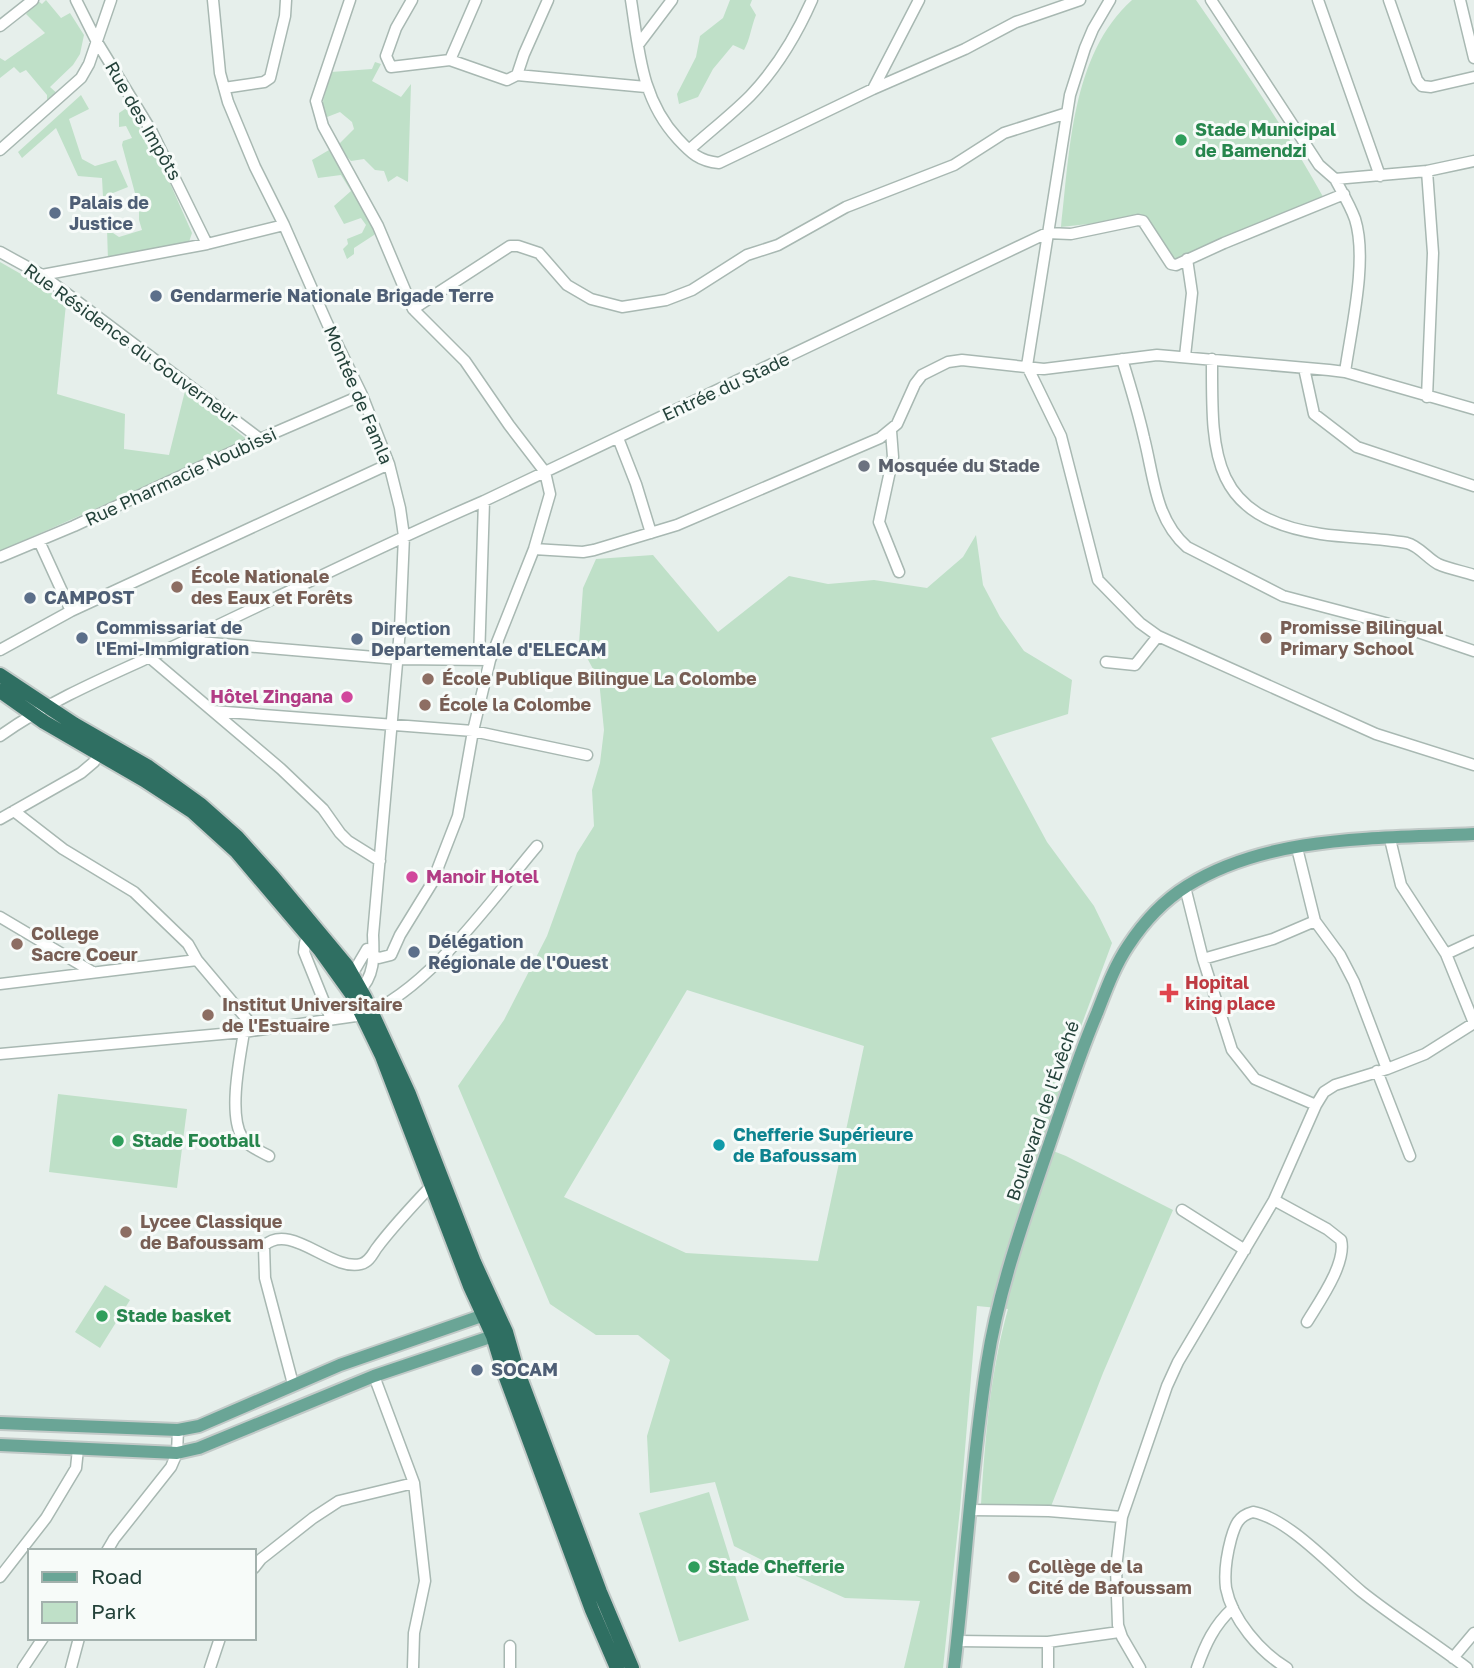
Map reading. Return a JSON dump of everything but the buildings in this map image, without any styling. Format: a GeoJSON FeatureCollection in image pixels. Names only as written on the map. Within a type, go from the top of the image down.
{"type":"FeatureCollection","features":[{"type":"Feature","properties":{"kind":"highway"},"geometry":{"type":"LineString","coordinates":[[0,675],[38,709]]}},
{"type":"Feature","properties":{"kind":"highway"},"geometry":{"type":"LineString","coordinates":[[0,691],[38,709],[103,748],[168,779],[219,820],[273,877],[349,979],[409,1094],[437,1181],[474,1262],[491,1313],[516,1367],[600,1592],[632,1668]]}},
{"type":"Feature","properties":{"kind":"highway"},"geometry":{"type":"LineString","coordinates":[[500,1334],[504,1373],[592,1610],[617,1668]]}},
{"type":"Feature","properties":{"kind":"main road","name":"Boulevard de l'Évêché"},"geometry":{"type":"LineString","coordinates":[[954,1668],[969,1510],[987,1364],[999,1302],[1028,1204],[1068,1087],[1113,973],[1127,948],[1149,919],[1185,887],[1226,866],[1297,848],[1474,834]]}},
{"type":"Feature","properties":{"kind":"main road"},"geometry":{"type":"LineString","coordinates":[[0,1423],[178,1430],[199,1426],[340,1365],[491,1313]]}},
{"type":"Feature","properties":{"kind":"main road"},"geometry":{"type":"LineString","coordinates":[[0,1445],[177,1453],[199,1448],[374,1376],[500,1334]]}},
{"type":"Feature","properties":{"kind":"street"},"geometry":{"type":"LineString","coordinates":[[0,26],[33,0]]}},
{"type":"Feature","properties":{"kind":"street","name":"Rue des Impôts"},"geometry":{"type":"LineString","coordinates":[[76,0],[97,42],[157,142],[207,244]]}},
{"type":"Feature","properties":{"kind":"street"},"geometry":{"type":"LineString","coordinates":[[0,150],[81,78],[111,0]]}},
{"type":"Feature","properties":{"kind":"street","name":"Montée de Famla"},"geometry":{"type":"LineString","coordinates":[[213,0],[218,57],[224,88],[254,167],[284,225],[362,395],[388,464],[404,536],[398,659],[370,954],[371,974],[357,993]]}},
{"type":"Feature","properties":{"kind":"street"},"geometry":{"type":"LineString","coordinates":[[224,88],[264,82],[270,78],[285,16],[286,0]]}},
{"type":"Feature","properties":{"kind":"street"},"geometry":{"type":"LineString","coordinates":[[350,0],[318,92],[317,111],[323,127],[378,226],[413,309],[465,361],[545,472],[550,494],[534,549],[485,660]]}},
{"type":"Feature","properties":{"kind":"street"},"geometry":{"type":"LineString","coordinates":[[412,0],[396,28],[386,55],[391,66],[450,60],[508,80],[517,75],[646,87]]}},
{"type":"Feature","properties":{"kind":"street"},"geometry":{"type":"LineString","coordinates":[[450,60],[475,0]]}},
{"type":"Feature","properties":{"kind":"street"},"geometry":{"type":"LineString","coordinates":[[517,75],[548,0]]}},
{"type":"Feature","properties":{"kind":"street"},"geometry":{"type":"LineString","coordinates":[[631,0],[646,87],[661,119],[697,158],[719,163],[873,89],[924,69],[1016,22],[1080,0]]}},
{"type":"Feature","properties":{"kind":"street"},"geometry":{"type":"LineString","coordinates":[[638,45],[672,0]]}},
{"type":"Feature","properties":{"kind":"street"},"geometry":{"type":"LineString","coordinates":[[689,150],[748,98],[761,83],[795,35],[813,0]]}},
{"type":"Feature","properties":{"kind":"street"},"geometry":{"type":"LineString","coordinates":[[873,89],[919,0]]}},
{"type":"Feature","properties":{"kind":"street"},"geometry":{"type":"LineString","coordinates":[[1110,0],[1085,48],[1067,113],[1027,366],[1061,436],[1098,580],[1140,623],[1157,636],[1376,734],[1474,765]]}},
{"type":"Feature","properties":{"kind":"street"},"geometry":{"type":"LineString","coordinates":[[1211,0],[1319,165],[1335,179],[1354,218],[1358,245],[1358,282],[1345,372]]}},
{"type":"Feature","properties":{"kind":"street"},"geometry":{"type":"LineString","coordinates":[[1318,0],[1380,176]]}},
{"type":"Feature","properties":{"kind":"street"},"geometry":{"type":"LineString","coordinates":[[1389,0],[1422,86],[1431,87],[1474,76]]}},
{"type":"Feature","properties":{"kind":"street"},"geometry":{"type":"LineString","coordinates":[[1460,0],[1474,58]]}},
{"type":"Feature","properties":{"kind":"street"},"geometry":{"type":"LineString","coordinates":[[413,309],[510,246],[539,253],[567,285],[591,299],[622,307],[666,300],[692,290],[747,254],[778,245],[846,207],[954,165],[1004,133],[1067,113]]}},
{"type":"Feature","properties":{"kind":"street"},"geometry":{"type":"LineString","coordinates":[[1335,179],[1427,171],[1474,161]]}},
{"type":"Feature","properties":{"kind":"street"},"geometry":{"type":"LineString","coordinates":[[1427,171],[1433,253],[1427,397]]}},
{"type":"Feature","properties":{"kind":"street"},"geometry":{"type":"LineString","coordinates":[[1047,233],[1071,234],[1138,219],[1143,221],[1171,264],[1176,265],[1344,194]]}},
{"type":"Feature","properties":{"kind":"street"},"geometry":{"type":"LineString","coordinates":[[42,275],[207,244],[284,225]]}},
{"type":"Feature","properties":{"kind":"street","name":"Entrée du Stade"},"geometry":{"type":"LineString","coordinates":[[0,736],[38,709],[618,438],[1047,233]]}},
{"type":"Feature","properties":{"kind":"street","name":"Rue Résidence du Gouverneur"},"geometry":{"type":"LineString","coordinates":[[0,252],[42,275],[260,439]]}},
{"type":"Feature","properties":{"kind":"street"},"geometry":{"type":"LineString","coordinates":[[1185,356],[1192,293],[1187,259]]}},
{"type":"Feature","properties":{"kind":"street"},"geometry":{"type":"LineString","coordinates":[[534,549],[588,551],[651,533],[677,525],[842,456],[891,431],[897,424],[915,384],[933,368],[948,362],[962,360],[1052,369],[1157,355],[1185,356],[1345,372],[1474,409]]}},
{"type":"Feature","properties":{"kind":"street"},"geometry":{"type":"LineString","coordinates":[[1122,359],[1144,436],[1161,511],[1178,539],[1187,547],[1283,596],[1412,630],[1474,651]]}},
{"type":"Feature","properties":{"kind":"street"},"geometry":{"type":"LineString","coordinates":[[1212,359],[1212,414],[1216,449],[1231,491],[1243,503],[1262,516],[1303,531],[1412,545],[1438,564],[1474,575]]}},
{"type":"Feature","properties":{"kind":"street"},"geometry":{"type":"LineString","coordinates":[[1304,368],[1314,414],[1357,447],[1474,486]]}},
{"type":"Feature","properties":{"kind":"street","name":"Rue Pharmacie Noubissi"},"geometry":{"type":"LineString","coordinates":[[0,557],[362,395]]}},
{"type":"Feature","properties":{"kind":"street"},"geometry":{"type":"LineString","coordinates":[[891,431],[892,457],[879,522],[899,572]]}},
{"type":"Feature","properties":{"kind":"street"},"geometry":{"type":"LineString","coordinates":[[618,438],[651,533]]}},
{"type":"Feature","properties":{"kind":"street"},"geometry":{"type":"LineString","coordinates":[[0,650],[71,611],[388,464]]}},
{"type":"Feature","properties":{"kind":"street"},"geometry":{"type":"LineString","coordinates":[[349,979],[370,954],[382,958],[391,955],[432,883],[462,801],[485,660],[484,501]]}},
{"type":"Feature","properties":{"kind":"street"},"geometry":{"type":"LineString","coordinates":[[40,541],[71,611]]}},
{"type":"Feature","properties":{"kind":"street"},"geometry":{"type":"LineString","coordinates":[[1106,662],[1135,665],[1157,636]]}},
{"type":"Feature","properties":{"kind":"street"},"geometry":{"type":"LineString","coordinates":[[186,641],[398,659],[485,660]]}},
{"type":"Feature","properties":{"kind":"street"},"geometry":{"type":"LineString","coordinates":[[149,657],[281,769],[323,809],[348,841],[380,861]]}},
{"type":"Feature","properties":{"kind":"street"},"geometry":{"type":"LineString","coordinates":[[213,710],[473,731],[587,755]]}},
{"type":"Feature","properties":{"kind":"street"},"geometry":{"type":"LineString","coordinates":[[0,819],[81,774],[94,762],[103,748]]}},
{"type":"Feature","properties":{"kind":"street"},"geometry":{"type":"LineString","coordinates":[[13,811],[64,849],[134,892],[188,944],[197,960],[256,1030]]}},
{"type":"Feature","properties":{"kind":"street"},"geometry":{"type":"LineString","coordinates":[[1140,1668],[1119,1632],[1115,1599],[1116,1568],[1122,1517],[1174,1371],[1274,1200],[1324,1092],[1335,1085],[1425,1054],[1474,1023],[1446,954],[1401,885],[1390,839]]}},
{"type":"Feature","properties":{"kind":"street"},"geometry":{"type":"LineString","coordinates":[[0,1054],[244,1032],[367,1013],[405,990],[449,949],[537,846]]}},
{"type":"Feature","properties":{"kind":"street"},"geometry":{"type":"LineString","coordinates":[[1297,848],[1315,921],[1340,955],[1354,982],[1410,1156]]}},
{"type":"Feature","properties":{"kind":"street"},"geometry":{"type":"LineString","coordinates":[[1185,887],[1203,959],[1232,1050],[1255,1079],[1316,1105]]}},
{"type":"Feature","properties":{"kind":"street"},"geometry":{"type":"LineString","coordinates":[[0,917],[91,971]]}},
{"type":"Feature","properties":{"kind":"street"},"geometry":{"type":"LineString","coordinates":[[1203,959],[1273,939],[1315,921]]}},
{"type":"Feature","properties":{"kind":"street"},"geometry":{"type":"LineString","coordinates":[[314,934],[305,943],[304,952],[331,1019]]}},
{"type":"Feature","properties":{"kind":"street"},"geometry":{"type":"LineString","coordinates":[[1446,954],[1474,941]]}},
{"type":"Feature","properties":{"kind":"street"},"geometry":{"type":"LineString","coordinates":[[0,984],[197,960]]}},
{"type":"Feature","properties":{"kind":"street"},"geometry":{"type":"LineString","coordinates":[[244,1032],[236,1086],[238,1125],[242,1137],[253,1148],[269,1156]]}},
{"type":"Feature","properties":{"kind":"street"},"geometry":{"type":"LineString","coordinates":[[293,1384],[265,1278],[264,1246],[267,1242],[283,1240],[297,1243],[337,1261],[356,1265],[366,1263],[437,1181]]}},
{"type":"Feature","properties":{"kind":"street"},"geometry":{"type":"LineString","coordinates":[[1274,1200],[1327,1229],[1341,1241],[1343,1251],[1339,1265],[1307,1322]]}},
{"type":"Feature","properties":{"kind":"street"},"geometry":{"type":"LineString","coordinates":[[1182,1210],[1245,1250]]}},
{"type":"Feature","properties":{"kind":"street"},"geometry":{"type":"LineString","coordinates":[[374,1376],[414,1483],[425,1581],[414,1633],[413,1668]]}},
{"type":"Feature","properties":{"kind":"street"},"geometry":{"type":"LineString","coordinates":[[108,1549],[171,1467],[177,1453],[178,1430]]}},
{"type":"Feature","properties":{"kind":"street"},"geometry":{"type":"LineString","coordinates":[[0,1577],[46,1518],[76,1468],[78,1449]]}},
{"type":"Feature","properties":{"kind":"street"},"geometry":{"type":"LineString","coordinates":[[256,1566],[282,1542],[339,1501],[414,1483]]}},
{"type":"Feature","properties":{"kind":"street"},"geometry":{"type":"LineString","coordinates":[[969,1510],[1049,1511],[1122,1517]]}},
{"type":"Feature","properties":{"kind":"street"},"geometry":{"type":"LineString","coordinates":[[1287,1668],[1264,1651],[1233,1608],[1226,1587],[1227,1552],[1235,1526],[1246,1514],[1260,1513],[1292,1532],[1362,1592],[1467,1668]]}},
{"type":"Feature","properties":{"kind":"street"},"geometry":{"type":"LineString","coordinates":[[1197,1668],[1212,1633],[1220,1620],[1233,1608]]}},
{"type":"Feature","properties":{"kind":"street"},"geometry":{"type":"LineString","coordinates":[[957,1641],[1048,1642],[1119,1632]]}},
{"type":"Feature","properties":{"kind":"street"},"geometry":{"type":"LineString","coordinates":[[1454,1658],[1474,1633]]}},
{"type":"Feature","properties":{"kind":"street"},"geometry":{"type":"LineString","coordinates":[[23,1668],[42,1640]]}},
{"type":"Feature","properties":{"kind":"street"},"geometry":{"type":"LineString","coordinates":[[71,1668],[78,1640]]}},
{"type":"Feature","properties":{"kind":"street"},"geometry":{"type":"LineString","coordinates":[[211,1668],[219,1640]]}},
{"type":"Feature","properties":{"kind":"street"},"geometry":{"type":"LineString","coordinates":[[1048,1642],[1048,1668]]}},
{"type":"Feature","properties":{"kind":"street"},"geometry":{"type":"LineString","coordinates":[[510,1646],[510,1668]]}},
{"type":"Feature","properties":{"kind":"green space"},"geometry":{"type":"Polygon","coordinates":[[[37,0],[42,4],[46,0],[61,18],[70,13],[84,35],[80,54],[73,65],[50,87],[60,96],[47,107],[47,95],[26,70],[20,73],[14,67],[0,78],[0,58],[5,61],[45,33],[26,14],[37,0]]]}},
{"type":"Feature","properties":{"kind":"green space"},"geometry":{"type":"Polygon","coordinates":[[[730,0],[752,0],[750,5],[756,15],[746,46],[744,50],[733,45],[713,69],[698,97],[679,104],[677,94],[696,57],[700,36],[723,18],[730,0]]]}},
{"type":"Feature","properties":{"kind":"green space","name":"Stade Municipal de Bamendzi"},"geometry":{"type":"Polygon","coordinates":[[[1132,0],[1196,0],[1280,124],[1326,202],[1174,263],[1146,221],[1134,219],[1061,227],[1071,136],[1085,76],[1096,48],[1112,22],[1132,0]]]}},
{"type":"Feature","properties":{"kind":"green space"},"geometry":{"type":"Polygon","coordinates":[[[375,62],[381,64],[372,81],[401,97],[411,84],[408,182],[397,176],[388,182],[384,171],[375,170],[364,159],[351,161],[337,146],[354,129],[352,122],[340,112],[322,119],[320,112],[331,72],[372,69],[375,62]]]}},
{"type":"Feature","properties":{"kind":"green space"},"geometry":{"type":"Polygon","coordinates":[[[81,95],[89,109],[69,119],[82,159],[95,166],[116,160],[128,187],[103,197],[102,178],[78,176],[56,128],[22,158],[18,152],[81,95]]]}},
{"type":"Feature","properties":{"kind":"green space"},"geometry":{"type":"Polygon","coordinates":[[[128,107],[169,181],[192,233],[189,242],[108,260],[107,229],[119,237],[142,230],[139,208],[122,145],[123,141],[132,138],[126,126],[119,127],[119,113],[128,107]]]}},
{"type":"Feature","properties":{"kind":"green space"},"geometry":{"type":"Polygon","coordinates":[[[329,150],[376,229],[374,235],[354,248],[354,254],[347,259],[343,249],[348,244],[347,239],[362,233],[366,225],[361,218],[344,224],[334,206],[351,191],[341,175],[318,178],[312,160],[329,150]]]}},
{"type":"Feature","properties":{"kind":"green space"},"geometry":{"type":"Polygon","coordinates":[[[0,262],[42,286],[66,304],[57,394],[125,414],[124,449],[169,455],[185,391],[249,441],[0,551],[0,262]]]}},
{"type":"Feature","properties":{"kind":"green space"},"geometry":{"type":"Polygon","coordinates":[[[976,535],[983,585],[1000,617],[1024,651],[1072,680],[1068,714],[991,738],[1047,842],[1094,906],[1112,943],[1067,1064],[1043,1147],[1173,1210],[1103,1373],[1050,1509],[981,1505],[993,1382],[1008,1309],[977,1306],[943,1668],[904,1668],[920,1601],[845,1598],[734,1546],[715,1482],[650,1493],[647,1436],[670,1360],[638,1335],[596,1335],[550,1304],[458,1086],[504,1020],[547,936],[577,853],[594,826],[592,790],[600,763],[604,730],[599,680],[579,643],[583,588],[596,559],[653,555],[718,632],[789,576],[828,584],[874,580],[927,588],[963,557],[976,535]],[[687,990],[564,1197],[686,1253],[818,1261],[864,1046],[687,990]]]}},
{"type":"Feature","properties":{"kind":"green space","name":"Stade Football"},"geometry":{"type":"Polygon","coordinates":[[[58,1094],[187,1109],[177,1188],[49,1172],[58,1094]]]}},
{"type":"Feature","properties":{"kind":"green space","name":"Stade basket"},"geometry":{"type":"Polygon","coordinates":[[[105,1285],[130,1300],[100,1348],[75,1332],[105,1285]]]}},
{"type":"Feature","properties":{"kind":"green space","name":"Stade Chefferie"},"geometry":{"type":"Polygon","coordinates":[[[709,1492],[749,1620],[679,1642],[639,1513],[709,1492]]]}},
{"type":"Feature","properties":{"kind":"place","name":"Stade Municipal de Bamendzi"},"geometry":{"type":"Point","coordinates":[1181,140]}},
{"type":"Feature","properties":{"kind":"place","name":"Palais de Justice"},"geometry":{"type":"Point","coordinates":[55,213]}},
{"type":"Feature","properties":{"kind":"place","name":"Gendarmerie Nationale Brigade Terre"},"geometry":{"type":"Point","coordinates":[156,296]}},
{"type":"Feature","properties":{"kind":"place","name":"Mosquée du Stade"},"geometry":{"type":"Point","coordinates":[864,466]}},
{"type":"Feature","properties":{"kind":"place","name":"École Nationale des Eaux et Forêts"},"geometry":{"type":"Point","coordinates":[177,587]}},
{"type":"Feature","properties":{"kind":"place","name":"CAMPOST"},"geometry":{"type":"Point","coordinates":[30,598]}},
{"type":"Feature","properties":{"kind":"place","name":"Commissariat de l'Emi-Immigration"},"geometry":{"type":"Point","coordinates":[82,638]}},
{"type":"Feature","properties":{"kind":"place","name":"Promisse Bilingual Primary School"},"geometry":{"type":"Point","coordinates":[1266,638]}},
{"type":"Feature","properties":{"kind":"place","name":"Direction Departementale d'ELECAM"},"geometry":{"type":"Point","coordinates":[357,639]}},
{"type":"Feature","properties":{"kind":"place","name":"École Publique Bilingue La Colombe"},"geometry":{"type":"Point","coordinates":[428,679]}},
{"type":"Feature","properties":{"kind":"place","name":"Hôtel Zingana"},"geometry":{"type":"Point","coordinates":[347,697]}},
{"type":"Feature","properties":{"kind":"place","name":"École la Colombe"},"geometry":{"type":"Point","coordinates":[425,705]}},
{"type":"Feature","properties":{"kind":"place","name":"Manoir Hotel"},"geometry":{"type":"Point","coordinates":[412,877]}},
{"type":"Feature","properties":{"kind":"place","name":"College Sacre Coeur"},"geometry":{"type":"Point","coordinates":[17,944]}},
{"type":"Feature","properties":{"kind":"place","name":"Délégation Régionale de l'Ouest"},"geometry":{"type":"Point","coordinates":[414,952]}},
{"type":"Feature","properties":{"kind":"place","name":"Hopital king place"},"geometry":{"type":"Point","coordinates":[1169,993]}},
{"type":"Feature","properties":{"kind":"place","name":"Institut Universitaire de l'Estuaire"},"geometry":{"type":"Point","coordinates":[208,1015]}},
{"type":"Feature","properties":{"kind":"place","name":"Stade Football"},"geometry":{"type":"Point","coordinates":[118,1141]}},
{"type":"Feature","properties":{"kind":"place","name":"Chefferie Supérieure de Bafoussam"},"geometry":{"type":"Point","coordinates":[719,1145]}},
{"type":"Feature","properties":{"kind":"place","name":"Lycee Classique de Bafoussam"},"geometry":{"type":"Point","coordinates":[126,1232]}},
{"type":"Feature","properties":{"kind":"place","name":"Stade basket"},"geometry":{"type":"Point","coordinates":[102,1316]}},
{"type":"Feature","properties":{"kind":"place","name":"SOCAM"},"geometry":{"type":"Point","coordinates":[477,1370]}},
{"type":"Feature","properties":{"kind":"place","name":"Stade Chefferie"},"geometry":{"type":"Point","coordinates":[694,1567]}},
{"type":"Feature","properties":{"kind":"place","name":"Collège de la Cité de Bafoussam"},"geometry":{"type":"Point","coordinates":[1014,1577]}}]}
